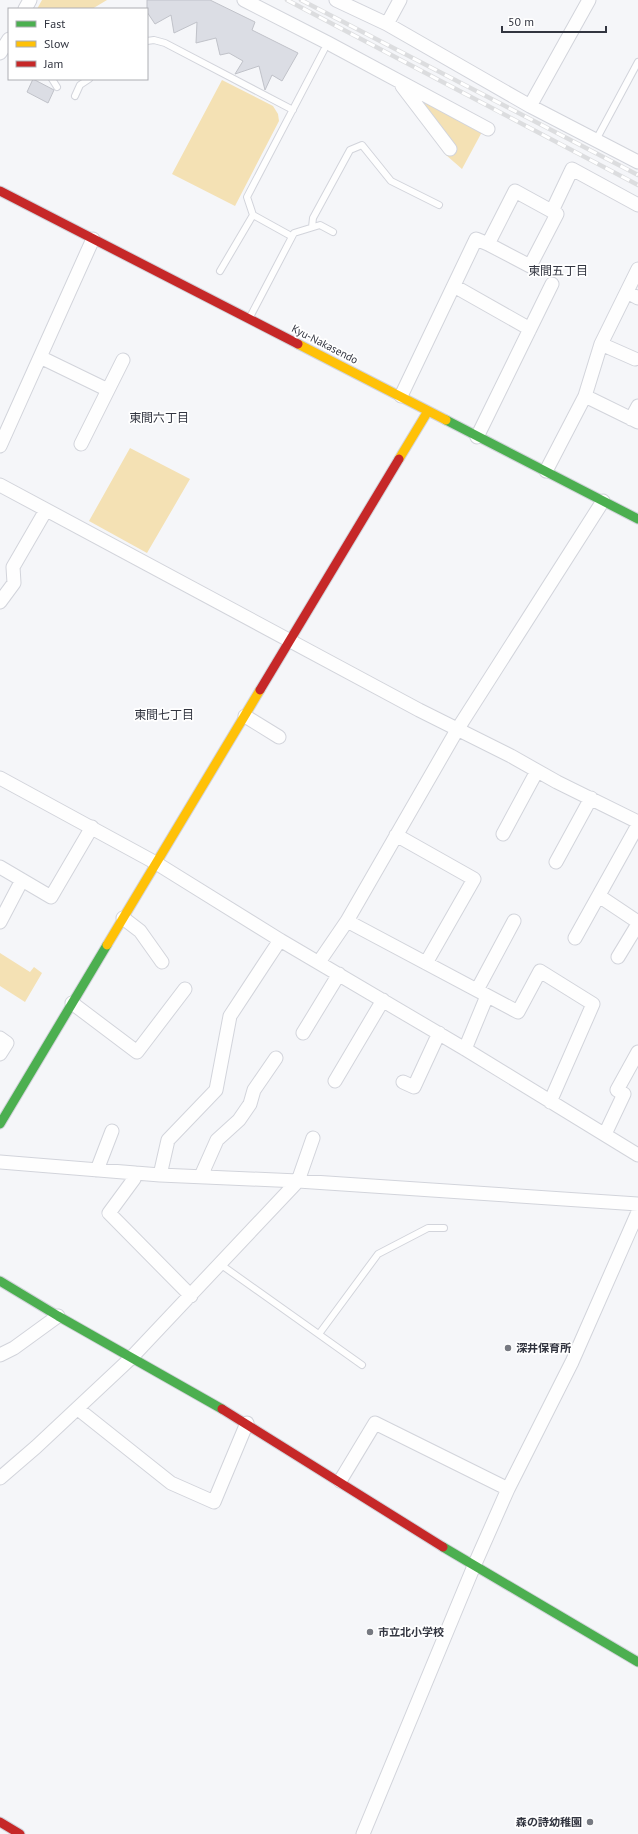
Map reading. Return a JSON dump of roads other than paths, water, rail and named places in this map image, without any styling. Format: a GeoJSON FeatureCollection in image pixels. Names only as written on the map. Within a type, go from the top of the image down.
{"type":"FeatureCollection","features":[{"type":"Feature","properties":{"kind":"main road","name":"Kyu-Nakasendo"},"geometry":{"type":"LineString","coordinates":[[0,191],[638,519]]}},
{"type":"Feature","properties":{"kind":"main road"},"geometry":{"type":"LineString","coordinates":[[0,1124],[428,411]]}},
{"type":"Feature","properties":{"kind":"main road"},"geometry":{"type":"LineString","coordinates":[[0,1281],[131,1358],[247,1423],[474,1566],[637,1659]]}},
{"type":"Feature","properties":{"kind":"main road"},"geometry":{"type":"LineString","coordinates":[[0,1822],[20,1834]]}},
{"type":"Feature","properties":{"kind":"street"},"geometry":{"type":"LineString","coordinates":[[244,0],[328,43],[488,129]]}},
{"type":"Feature","properties":{"kind":"street"},"geometry":{"type":"LineString","coordinates":[[336,0],[387,24],[530,106],[638,162]]}},
{"type":"Feature","properties":{"kind":"street"},"geometry":{"type":"LineString","coordinates":[[387,24],[400,0]]}},
{"type":"Feature","properties":{"kind":"street"},"geometry":{"type":"LineString","coordinates":[[530,106],[589,0]]}},
{"type":"Feature","properties":{"kind":"street"},"geometry":{"type":"LineString","coordinates":[[0,52],[8,40]]}},
{"type":"Feature","properties":{"kind":"street"},"geometry":{"type":"LineString","coordinates":[[400,83],[450,149]]}},
{"type":"Feature","properties":{"kind":"street"},"geometry":{"type":"LineString","coordinates":[[552,211],[572,169],[638,205]]}},
{"type":"Feature","properties":{"kind":"street"},"geometry":{"type":"LineString","coordinates":[[401,396],[476,240],[488,244],[530,266],[557,214],[515,191],[488,244]]}},
{"type":"Feature","properties":{"kind":"street"},"geometry":{"type":"LineString","coordinates":[[0,446],[93,239]]}},
{"type":"Feature","properties":{"kind":"street"},"geometry":{"type":"LineString","coordinates":[[546,471],[585,396],[601,344],[632,295],[638,269]]}},
{"type":"Feature","properties":{"kind":"street"},"geometry":{"type":"LineString","coordinates":[[477,437],[552,284]]}},
{"type":"Feature","properties":{"kind":"street"},"geometry":{"type":"LineString","coordinates":[[454,286],[530,329]]}},
{"type":"Feature","properties":{"kind":"street"},"geometry":{"type":"LineString","coordinates":[[601,344],[635,359]]}},
{"type":"Feature","properties":{"kind":"street"},"geometry":{"type":"LineString","coordinates":[[40,357],[108,390]]}},
{"type":"Feature","properties":{"kind":"street"},"geometry":{"type":"LineString","coordinates":[[81,444],[123,360]]}},
{"type":"Feature","properties":{"kind":"street"},"geometry":{"type":"LineString","coordinates":[[585,396],[635,421],[638,406]]}},
{"type":"Feature","properties":{"kind":"street"},"geometry":{"type":"LineString","coordinates":[[0,485],[457,730],[511,756],[638,824],[575,938]]}},
{"type":"Feature","properties":{"kind":"street"},"geometry":{"type":"LineString","coordinates":[[319,962],[347,921],[457,730],[603,501]]}},
{"type":"Feature","properties":{"kind":"street"},"geometry":{"type":"LineString","coordinates":[[0,602],[14,583],[13,567],[46,510]]}},
{"type":"Feature","properties":{"kind":"street"},"geometry":{"type":"LineString","coordinates":[[245,716],[279,737]]}},
{"type":"Feature","properties":{"kind":"street"},"geometry":{"type":"LineString","coordinates":[[503,834],[537,771]]}},
{"type":"Feature","properties":{"kind":"street"},"geometry":{"type":"LineString","coordinates":[[0,778],[156,862],[280,940],[465,1049],[638,1155]]}},
{"type":"Feature","properties":{"kind":"street"},"geometry":{"type":"LineString","coordinates":[[556,862],[591,798]]}},
{"type":"Feature","properties":{"kind":"street"},"geometry":{"type":"LineString","coordinates":[[0,867],[52,897],[92,828]]}},
{"type":"Feature","properties":{"kind":"street"},"geometry":{"type":"LineString","coordinates":[[396,835],[474,879],[426,963]]}},
{"type":"Feature","properties":{"kind":"street"},"geometry":{"type":"LineString","coordinates":[[0,922],[22,880]]}},
{"type":"Feature","properties":{"kind":"street"},"geometry":{"type":"LineString","coordinates":[[599,896],[638,923],[618,957]]}},
{"type":"Feature","properties":{"kind":"street"},"geometry":{"type":"LineString","coordinates":[[123,918],[140,931],[162,962]]}},
{"type":"Feature","properties":{"kind":"street"},"geometry":{"type":"LineString","coordinates":[[465,1049],[482,993],[514,920]]}},
{"type":"Feature","properties":{"kind":"street"},"geometry":{"type":"LineString","coordinates":[[347,921],[518,1012],[540,971],[593,1004],[550,1102]]}},
{"type":"Feature","properties":{"kind":"street"},"geometry":{"type":"LineString","coordinates":[[160,1175],[168,1140],[216,1090],[230,1016],[280,940]]}},
{"type":"Feature","properties":{"kind":"street"},"geometry":{"type":"LineString","coordinates":[[303,1033],[339,974]]}},
{"type":"Feature","properties":{"kind":"street"},"geometry":{"type":"LineString","coordinates":[[72,1004],[137,1052],[185,989]]}},
{"type":"Feature","properties":{"kind":"street"},"geometry":{"type":"LineString","coordinates":[[335,1081],[383,1000]]}},
{"type":"Feature","properties":{"kind":"street"},"geometry":{"type":"LineString","coordinates":[[403,1082],[414,1087],[438,1033]]}},
{"type":"Feature","properties":{"kind":"street"},"geometry":{"type":"LineString","coordinates":[[0,1038],[7,1043],[0,1054]]}},
{"type":"Feature","properties":{"kind":"street"},"geometry":{"type":"LineString","coordinates":[[605,1134],[624,1094],[617,1090],[638,1052]]}},
{"type":"Feature","properties":{"kind":"street"},"geometry":{"type":"LineString","coordinates":[[200,1176],[217,1140],[239,1120],[250,1104],[254,1090],[276,1058]]}},
{"type":"Feature","properties":{"kind":"street"},"geometry":{"type":"LineString","coordinates":[[97,1170],[112,1131]]}},
{"type":"Feature","properties":{"kind":"street"},"geometry":{"type":"LineString","coordinates":[[0,1478],[78,1409],[131,1358],[298,1181],[313,1138]]}},
{"type":"Feature","properties":{"kind":"street"},"geometry":{"type":"LineString","coordinates":[[0,1162],[160,1175],[298,1181],[638,1204]]}},
{"type":"Feature","properties":{"kind":"street"},"geometry":{"type":"LineString","coordinates":[[135,1173],[134,1179],[109,1213],[190,1296]]}},
{"type":"Feature","properties":{"kind":"street"},"geometry":{"type":"LineString","coordinates":[[363,1834],[474,1566],[508,1489],[572,1362],[638,1212]]}},
{"type":"Feature","properties":{"kind":"street"},"geometry":{"type":"LineString","coordinates":[[0,1355],[14,1348],[58,1316]]}},
{"type":"Feature","properties":{"kind":"street"},"geometry":{"type":"LineString","coordinates":[[78,1409],[171,1483],[214,1502],[247,1423]]}},
{"type":"Feature","properties":{"kind":"street"},"geometry":{"type":"LineString","coordinates":[[340,1481],[375,1423],[508,1489]]}},
{"type":"Feature","properties":{"kind":"lane"},"geometry":{"type":"LineString","coordinates":[[148,41],[154,40],[165,43],[293,110]]}},
{"type":"Feature","properties":{"kind":"lane"},"geometry":{"type":"LineString","coordinates":[[292,236],[253,215],[247,197],[324,50]]}},
{"type":"Feature","properties":{"kind":"lane"},"geometry":{"type":"LineString","coordinates":[[596,140],[638,62]]}},
{"type":"Feature","properties":{"kind":"lane"},"geometry":{"type":"LineString","coordinates":[[53,80],[57,87]]}},
{"type":"Feature","properties":{"kind":"lane"},"geometry":{"type":"LineString","coordinates":[[75,96],[80,85],[88,80]]}},
{"type":"Feature","properties":{"kind":"lane"},"geometry":{"type":"LineString","coordinates":[[312,227],[313,218],[350,150],[362,145],[391,181],[439,205]]}},
{"type":"Feature","properties":{"kind":"lane"},"geometry":{"type":"LineString","coordinates":[[220,271],[253,215]]}},
{"type":"Feature","properties":{"kind":"lane"},"geometry":{"type":"LineString","coordinates":[[249,319],[294,233],[320,225],[334,232]]}},
{"type":"Feature","properties":{"kind":"lane"},"geometry":{"type":"LineString","coordinates":[[319,1334],[378,1254],[428,1228],[444,1228]]}},
{"type":"Feature","properties":{"kind":"lane"},"geometry":{"type":"LineString","coordinates":[[220,1264],[362,1365]]}},
{"type":"Feature","properties":{"kind":"railway"},"geometry":{"type":"LineString","coordinates":[[287,0],[638,185]]}},
{"type":"Feature","properties":{"kind":"railway"},"geometry":{"type":"LineString","coordinates":[[301,0],[638,175]]}},
{"type":"Feature","properties":{"kind":"place","name":"深井保育所"},"geometry":{"type":"Point","coordinates":[508,1348]}},
{"type":"Feature","properties":{"kind":"place","name":"市立北小学校"},"geometry":{"type":"Point","coordinates":[370,1632]}},
{"type":"Feature","properties":{"kind":"place","name":"森の詩幼稚園"},"geometry":{"type":"Point","coordinates":[590,1822]}},
{"type":"Feature","properties":{"kind":"district","name":"東間五丁目"},"geometry":{"type":"Point","coordinates":[558,270]}},
{"type":"Feature","properties":{"kind":"district","name":"東間六丁目"},"geometry":{"type":"Point","coordinates":[159,417]}},
{"type":"Feature","properties":{"kind":"district","name":"東間七丁目"},"geometry":{"type":"Point","coordinates":[164,714]}}]}
